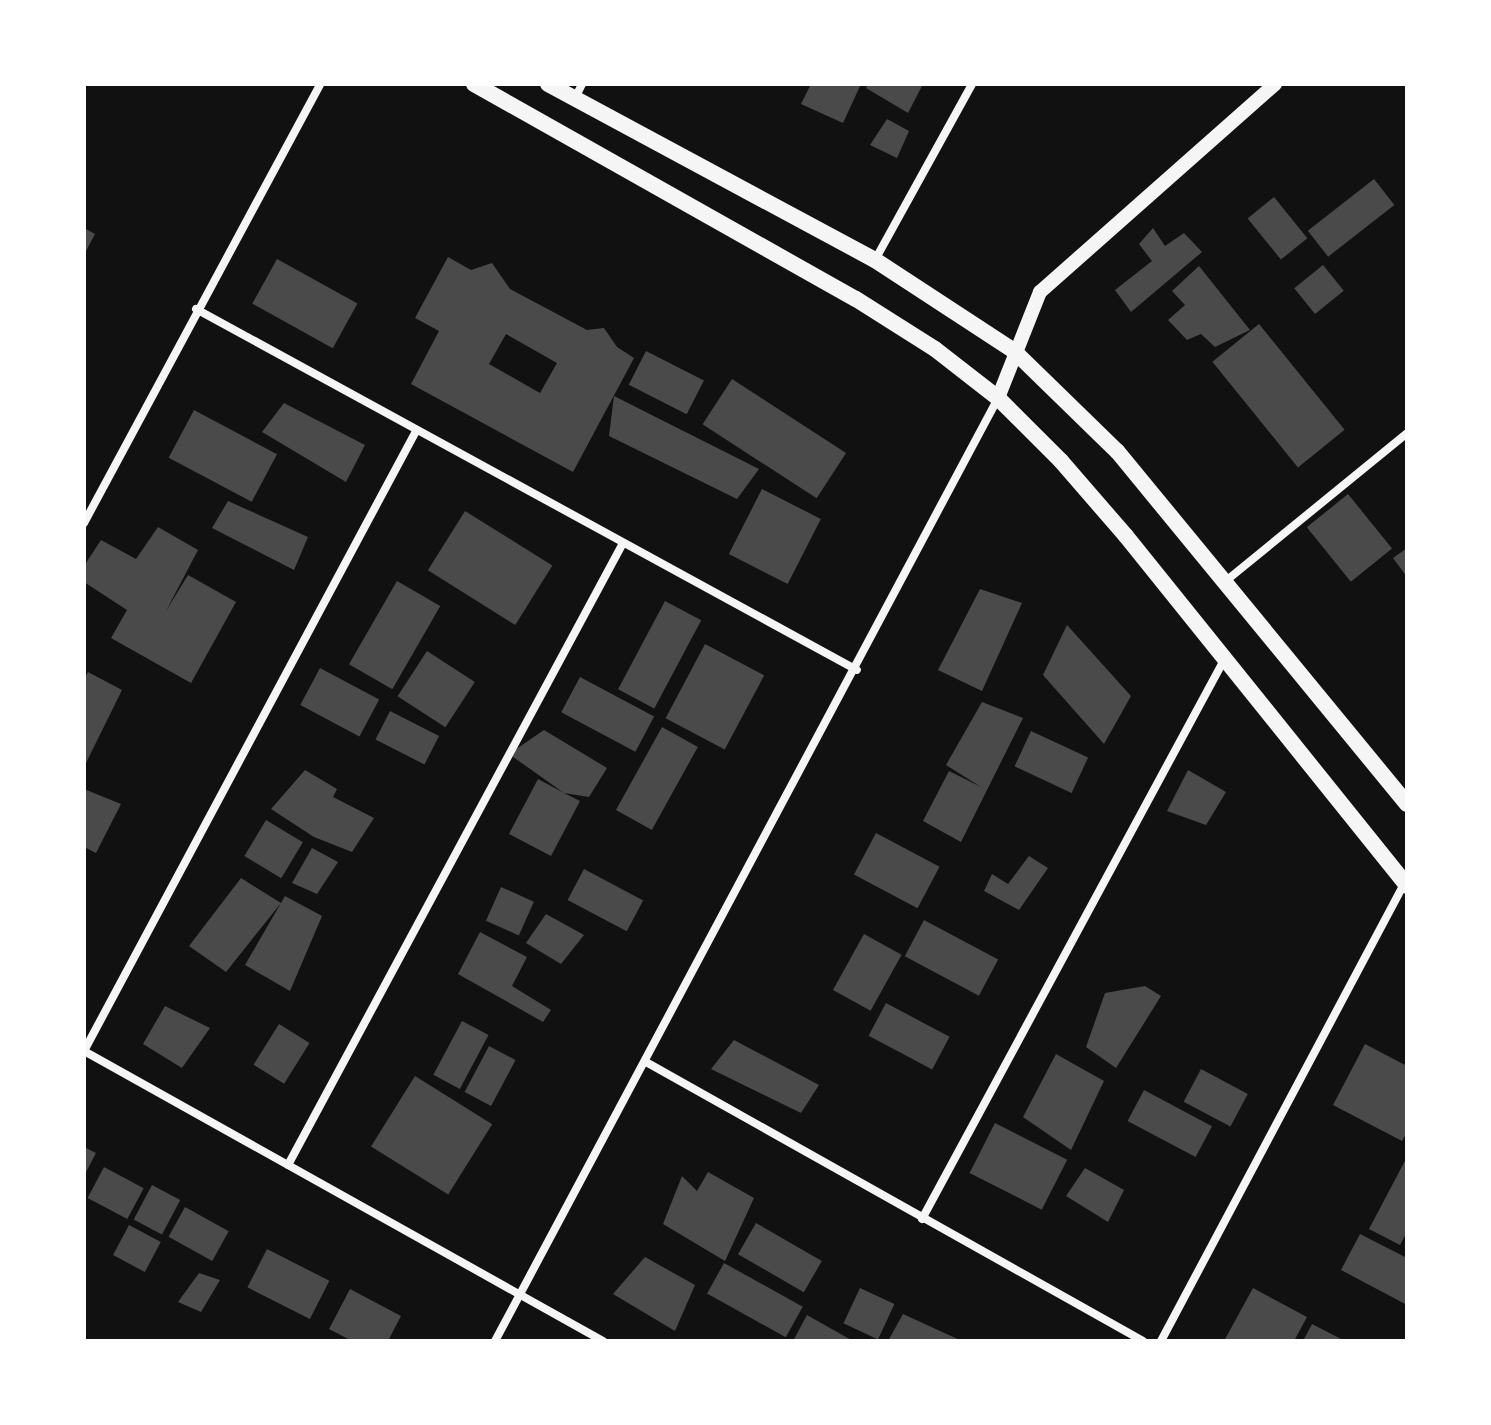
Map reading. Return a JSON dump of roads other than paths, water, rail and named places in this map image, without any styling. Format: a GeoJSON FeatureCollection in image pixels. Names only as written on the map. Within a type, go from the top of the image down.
{"type":"FeatureCollection","features":[{"type":"Feature","properties":{"kind":"main road"},"geometry":{"type":"LineString","coordinates":[[474,84],[802,267],[935,349],[998,398],[1061,461],[1406,885]]}},
{"type":"Feature","properties":{"kind":"main road"},"geometry":{"type":"LineString","coordinates":[[548,84],[578,91],[875,260],[1014,351],[1117,451],[1227,580],[1407,804]]}},
{"type":"Feature","properties":{"kind":"street"},"geometry":{"type":"LineString","coordinates":[[84,523],[196,309],[320,84]]}},
{"type":"Feature","properties":{"kind":"street"},"geometry":{"type":"LineString","coordinates":[[875,260],[972,84]]}},
{"type":"Feature","properties":{"kind":"street"},"geometry":{"type":"LineString","coordinates":[[495,1341],[857,670],[998,398],[1014,351],[1040,292],[1069,261],[1275,84]]}},
{"type":"Feature","properties":{"kind":"street"},"geometry":{"type":"LineString","coordinates":[[196,309],[857,670]]}},
{"type":"Feature","properties":{"kind":"street"},"geometry":{"type":"LineString","coordinates":[[416,431],[84,1051],[603,1341]]}},
{"type":"Feature","properties":{"kind":"street"},"geometry":{"type":"LineString","coordinates":[[1227,580],[1407,433]]}},
{"type":"Feature","properties":{"kind":"street"},"geometry":{"type":"LineString","coordinates":[[288,1165],[623,543]]}},
{"type":"Feature","properties":{"kind":"street"},"geometry":{"type":"LineString","coordinates":[[922,1219],[1224,659]]}},
{"type":"Feature","properties":{"kind":"street"},"geometry":{"type":"LineString","coordinates":[[1161,1341],[1406,885]]}},
{"type":"Feature","properties":{"kind":"street"},"geometry":{"type":"LineString","coordinates":[[646,1062],[1143,1341]]}}]}
